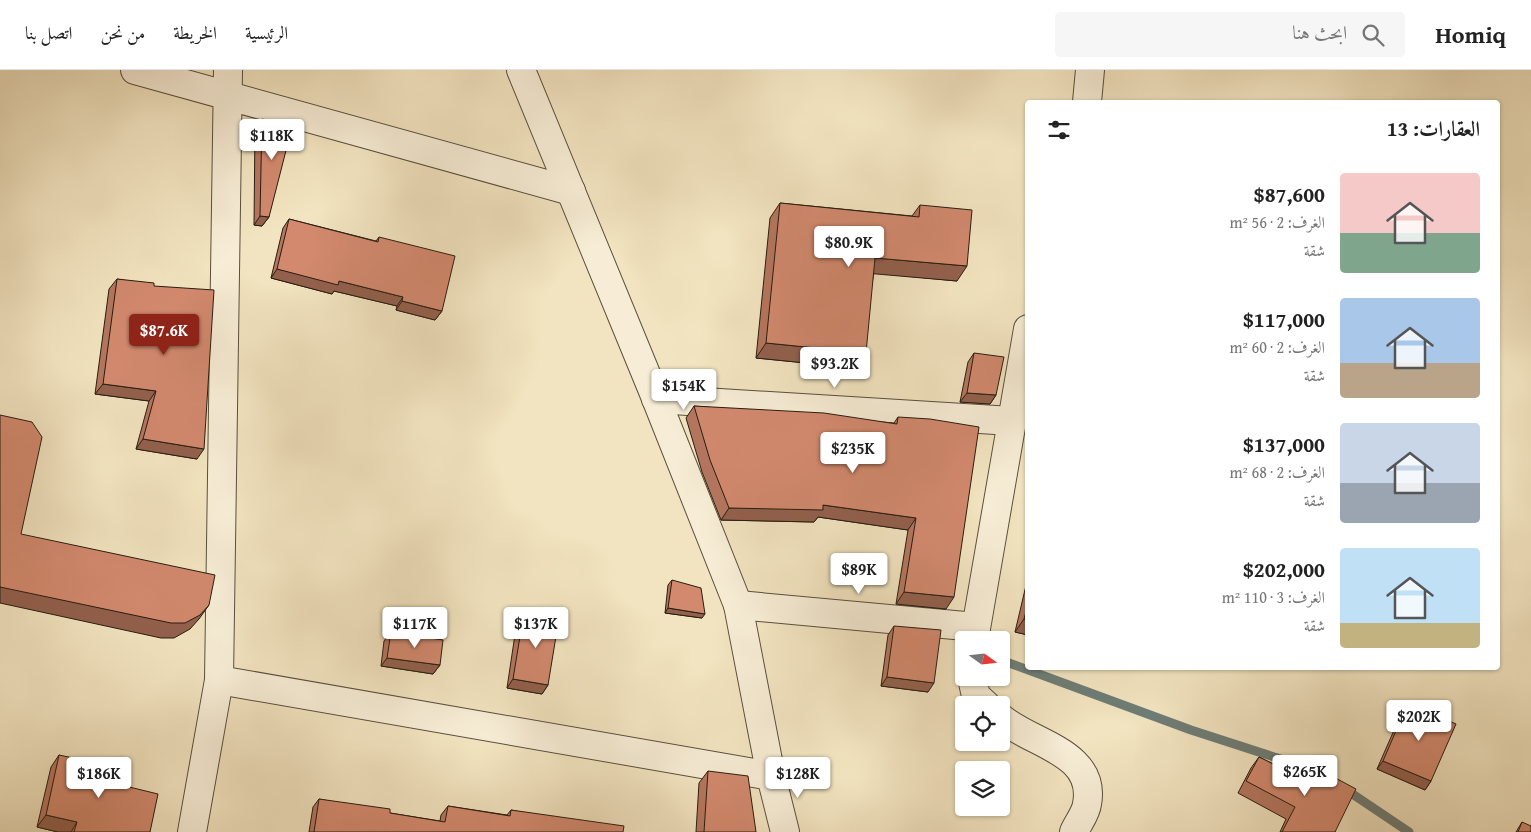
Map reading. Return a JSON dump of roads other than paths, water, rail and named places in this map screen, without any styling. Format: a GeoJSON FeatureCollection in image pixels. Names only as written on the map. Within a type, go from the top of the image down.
{"type":"FeatureCollection","features":[{"type":"Feature","properties":{"kind":"street"},"geometry":{"type":"LineString","coordinates":[[135,70],[228,82],[571,191]]}},
{"type":"Feature","properties":{"kind":"street"},"geometry":{"type":"LineString","coordinates":[[521,70],[738,605],[771,776],[785,832]]}},
{"type":"Feature","properties":{"kind":"street"},"geometry":{"type":"LineString","coordinates":[[1087,100],[1090,70]]}},
{"type":"Feature","properties":{"kind":"street"},"geometry":{"type":"LineString","coordinates":[[192,832],[219,680],[223,286],[228,82]]}},
{"type":"Feature","properties":{"kind":"street"},"geometry":{"type":"LineString","coordinates":[[976,631],[1025,346]]}},
{"type":"Feature","properties":{"kind":"street"},"geometry":{"type":"LineString","coordinates":[[656,399],[1012,420]]}},
{"type":"Feature","properties":{"kind":"street"},"geometry":{"type":"LineString","coordinates":[[738,605],[955,632]]}},
{"type":"Feature","properties":{"kind":"street"},"geometry":{"type":"LineString","coordinates":[[219,680],[771,776]]}},
{"type":"Feature","properties":{"kind":"street"},"geometry":{"type":"LineString","coordinates":[[1010,723],[1073,760],[1087,778],[1087,804],[1074,832]]}},
{"type":"Feature","properties":{"kind":"waterway"},"geometry":{"type":"LineString","coordinates":[[1010,663],[1025,669]]}},
{"type":"Feature","properties":{"kind":"waterway"},"geometry":{"type":"LineString","coordinates":[[1028,670],[1191,730],[1302,766],[1322,777]]}},
{"type":"Feature","properties":{"kind":"waterway"},"geometry":{"type":"LineString","coordinates":[[1345,789],[1409,832]]}}]}
